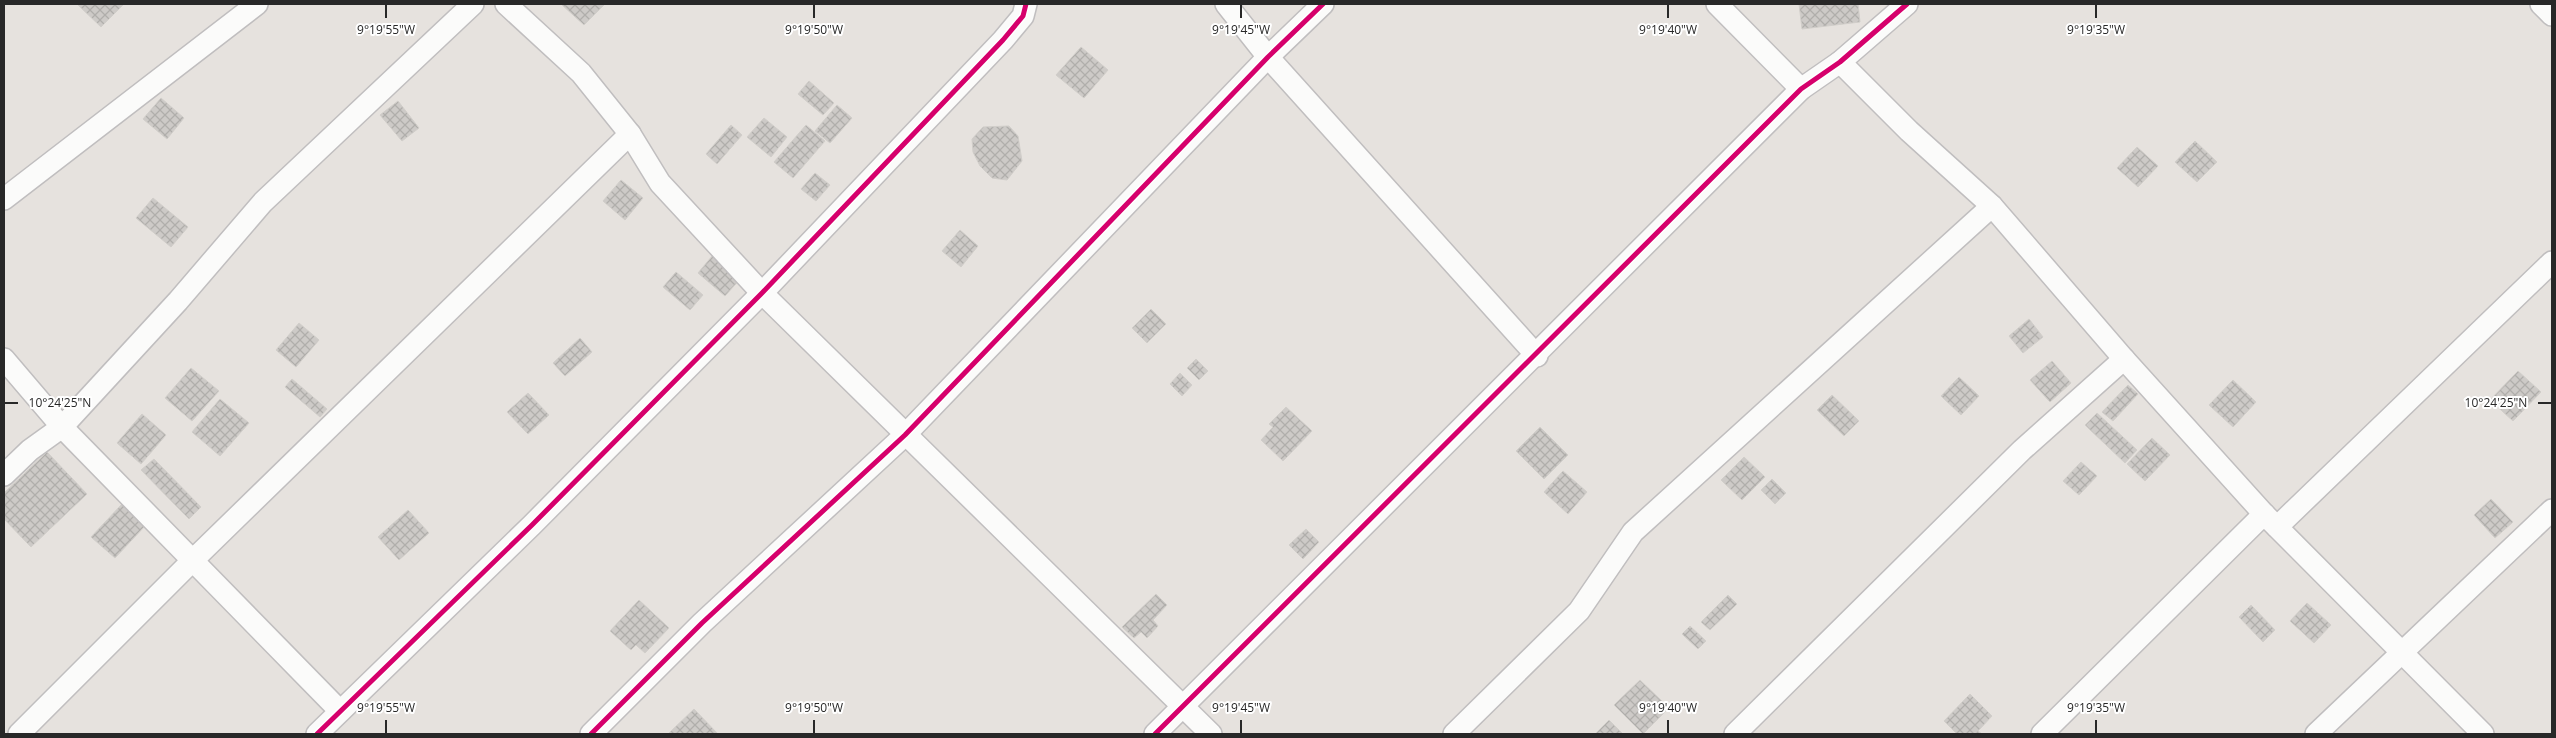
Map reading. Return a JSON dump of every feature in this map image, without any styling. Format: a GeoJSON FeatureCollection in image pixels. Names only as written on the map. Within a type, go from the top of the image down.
{"type":"FeatureCollection","features":[{"type":"Feature","properties":{"kind":"street"},"geometry":{"type":"LineString","coordinates":[[4,199],[257,4]]}},
{"type":"Feature","properties":{"kind":"street"},"geometry":{"type":"LineString","coordinates":[[4,476],[30,450],[62,427],[178,301],[263,202],[473,4]]}},
{"type":"Feature","properties":{"kind":"street"},"geometry":{"type":"LineString","coordinates":[[506,4],[581,73],[630,134],[660,183],[762,293],[1211,734]]}},
{"type":"Feature","properties":{"kind":"street"},"geometry":{"type":"LineString","coordinates":[[318,734],[532,525],[762,293],[1003,40],[1023,16],[1026,4]]}},
{"type":"Feature","properties":{"kind":"street"},"geometry":{"type":"LineString","coordinates":[[1226,4],[1268,57],[1537,356]]}},
{"type":"Feature","properties":{"kind":"street"},"geometry":{"type":"LineString","coordinates":[[591,734],[702,623],[905,435],[1268,57],[1324,4]]}},
{"type":"Feature","properties":{"kind":"street"},"geometry":{"type":"LineString","coordinates":[[1717,4],[1801,89]]}},
{"type":"Feature","properties":{"kind":"street"},"geometry":{"type":"LineString","coordinates":[[1156,734],[1537,356],[1801,89],[1840,62],[1907,4]]}},
{"type":"Feature","properties":{"kind":"street"},"geometry":{"type":"LineString","coordinates":[[2541,4],[2552,15]]}},
{"type":"Feature","properties":{"kind":"street"},"geometry":{"type":"LineString","coordinates":[[1840,62],[1909,131],[1992,206],[2124,359],[2270,521],[2483,734]]}},
{"type":"Feature","properties":{"kind":"street"},"geometry":{"type":"LineString","coordinates":[[20,734],[192,561],[630,134]]}},
{"type":"Feature","properties":{"kind":"street"},"geometry":{"type":"LineString","coordinates":[[1454,734],[1580,611],[1633,532],[1992,206]]}},
{"type":"Feature","properties":{"kind":"street"},"geometry":{"type":"LineString","coordinates":[[2042,734],[2552,262]]}},
{"type":"Feature","properties":{"kind":"street"},"geometry":{"type":"LineString","coordinates":[[4,359],[62,427],[340,711]]}},
{"type":"Feature","properties":{"kind":"street"},"geometry":{"type":"LineString","coordinates":[[1735,734],[2022,450],[2124,359]]}},
{"type":"Feature","properties":{"kind":"street"},"geometry":{"type":"LineString","coordinates":[[2316,734],[2552,510]]}},
{"type":"Feature","properties":{"kind":"building"},"geometry":{"type":"Polygon","coordinates":[[[77,4],[124,4],[101,27],[77,4]]]}},
{"type":"Feature","properties":{"kind":"building"},"geometry":{"type":"Polygon","coordinates":[[[561,4],[605,4],[584,25],[561,4]]]}},
{"type":"Feature","properties":{"kind":"building"},"geometry":{"type":"Polygon","coordinates":[[[1799,4],[1858,4],[1860,22],[1802,29],[1799,4]]]}},
{"type":"Feature","properties":{"kind":"building"},"geometry":{"type":"Polygon","coordinates":[[[1081,47],[1108,70],[1084,98],[1056,75],[1081,47]]]}},
{"type":"Feature","properties":{"kind":"building"},"geometry":{"type":"Polygon","coordinates":[[[809,81],[834,103],[823,115],[798,94],[809,81]]]}},
{"type":"Feature","properties":{"kind":"building"},"geometry":{"type":"Polygon","coordinates":[[[161,98],[184,118],[167,139],[143,119],[161,98]]]}},
{"type":"Feature","properties":{"kind":"building"},"geometry":{"type":"Polygon","coordinates":[[[398,101],[419,128],[402,141],[380,115],[398,101]]]}},
{"type":"Feature","properties":{"kind":"building"},"geometry":{"type":"Polygon","coordinates":[[[837,105],[852,118],[830,143],[815,131],[837,105]]]}},
{"type":"Feature","properties":{"kind":"building"},"geometry":{"type":"Polygon","coordinates":[[[764,118],[787,137],[771,157],[747,137],[764,118]]]}},
{"type":"Feature","properties":{"kind":"building"},"geometry":{"type":"Polygon","coordinates":[[[731,125],[742,135],[717,164],[706,154],[731,125]]]}},
{"type":"Feature","properties":{"kind":"building"},"geometry":{"type":"Polygon","coordinates":[[[806,125],[825,141],[793,178],[774,162],[806,125]]]}},
{"type":"Feature","properties":{"kind":"building"},"geometry":{"type":"Polygon","coordinates":[[[1009,126],[1018,136],[1022,161],[1007,180],[992,178],[980,166],[973,152],[972,139],[983,127],[1009,126]]]}},
{"type":"Feature","properties":{"kind":"building"},"geometry":{"type":"Polygon","coordinates":[[[2195,141],[2217,162],[2197,182],[2175,162],[2195,141]]]}},
{"type":"Feature","properties":{"kind":"building"},"geometry":{"type":"Polygon","coordinates":[[[2137,147],[2158,166],[2138,187],[2117,168],[2137,147]]]}},
{"type":"Feature","properties":{"kind":"building"},"geometry":{"type":"Polygon","coordinates":[[[815,173],[830,185],[816,201],[801,189],[815,173]]]}},
{"type":"Feature","properties":{"kind":"building"},"geometry":{"type":"Polygon","coordinates":[[[621,180],[643,198],[625,220],[603,201],[621,180]]]}},
{"type":"Feature","properties":{"kind":"building"},"geometry":{"type":"Polygon","coordinates":[[[153,198],[188,227],[171,247],[136,218],[153,198]]]}},
{"type":"Feature","properties":{"kind":"building"},"geometry":{"type":"Polygon","coordinates":[[[960,230],[978,246],[961,267],[942,251],[960,230]]]}},
{"type":"Feature","properties":{"kind":"building"},"geometry":{"type":"Polygon","coordinates":[[[713,255],[741,278],[725,296],[698,273],[713,255]]]}},
{"type":"Feature","properties":{"kind":"building"},"geometry":{"type":"Polygon","coordinates":[[[676,272],[703,295],[690,310],[663,287],[676,272]]]}},
{"type":"Feature","properties":{"kind":"building"},"geometry":{"type":"Polygon","coordinates":[[[1151,309],[1166,324],[1147,343],[1132,328],[1151,309]]]}},
{"type":"Feature","properties":{"kind":"building"},"geometry":{"type":"Polygon","coordinates":[[[2029,319],[2043,337],[2023,353],[2009,336],[2029,319]]]}},
{"type":"Feature","properties":{"kind":"building"},"geometry":{"type":"Polygon","coordinates":[[[299,323],[319,340],[296,367],[276,350],[299,323]]]}},
{"type":"Feature","properties":{"kind":"building"},"geometry":{"type":"Polygon","coordinates":[[[580,338],[592,352],[565,376],[553,363],[580,338]]]}},
{"type":"Feature","properties":{"kind":"building"},"geometry":{"type":"Polygon","coordinates":[[[1196,359],[1208,371],[1199,380],[1187,368],[1196,359]]]}},
{"type":"Feature","properties":{"kind":"building"},"geometry":{"type":"Polygon","coordinates":[[[2052,361],[2071,383],[2050,402],[2030,380],[2052,361]]]}},
{"type":"Feature","properties":{"kind":"building"},"geometry":{"type":"Polygon","coordinates":[[[191,368],[219,391],[192,421],[165,398],[191,368]]]}},
{"type":"Feature","properties":{"kind":"building"},"geometry":{"type":"Polygon","coordinates":[[[2518,371],[2541,392],[2513,421],[2490,400],[2518,371]]]}},
{"type":"Feature","properties":{"kind":"building"},"geometry":{"type":"Polygon","coordinates":[[[1180,373],[1192,385],[1182,396],[1170,384],[1180,373]]]}},
{"type":"Feature","properties":{"kind":"building"},"geometry":{"type":"Polygon","coordinates":[[[1959,377],[1979,396],[1961,415],[1941,396],[1959,377]]]}},
{"type":"Feature","properties":{"kind":"building"},"geometry":{"type":"Polygon","coordinates":[[[292,379],[327,409],[320,417],[285,387],[292,379]]]}},
{"type":"Feature","properties":{"kind":"building"},"geometry":{"type":"Polygon","coordinates":[[[2233,380],[2256,402],[2233,427],[2209,405],[2233,380]]]}},
{"type":"Feature","properties":{"kind":"building"},"geometry":{"type":"Polygon","coordinates":[[[2128,385],[2138,394],[2113,421],[2102,412],[2128,385]]]}},
{"type":"Feature","properties":{"kind":"building"},"geometry":{"type":"Polygon","coordinates":[[[528,393],[549,415],[528,434],[507,412],[528,393]]]}},
{"type":"Feature","properties":{"kind":"building"},"geometry":{"type":"Polygon","coordinates":[[[1832,395],[1859,421],[1844,436],[1817,410],[1832,395]]]}},
{"type":"Feature","properties":{"kind":"building"},"geometry":{"type":"Polygon","coordinates":[[[220,399],[249,423],[220,456],[192,432],[220,399]]]}},
{"type":"Feature","properties":{"kind":"building"},"geometry":{"type":"Polygon","coordinates":[[[1286,407],[1312,431],[1283,461],[1261,440],[1273,427],[1269,424],[1286,407]]]}},
{"type":"Feature","properties":{"kind":"building"},"geometry":{"type":"Polygon","coordinates":[[[2097,413],[2137,450],[2125,463],[2085,425],[2097,413]]]}},
{"type":"Feature","properties":{"kind":"building"},"geometry":{"type":"Polygon","coordinates":[[[142,414],[166,435],[141,464],[117,443],[142,414]]]}},
{"type":"Feature","properties":{"kind":"building"},"geometry":{"type":"Polygon","coordinates":[[[1540,427],[1568,455],[1544,479],[1516,451],[1540,427]]]}},
{"type":"Feature","properties":{"kind":"building"},"geometry":{"type":"Polygon","coordinates":[[[2152,438],[2170,455],[2145,481],[2127,464],[2152,438]]]}},
{"type":"Feature","properties":{"kind":"building"},"geometry":{"type":"Polygon","coordinates":[[[47,452],[87,494],[31,547],[4,519],[4,493],[47,452]]]}},
{"type":"Feature","properties":{"kind":"building"},"geometry":{"type":"Polygon","coordinates":[[[1744,457],[1765,477],[1742,500],[1721,480],[1744,457]]]}},
{"type":"Feature","properties":{"kind":"building"},"geometry":{"type":"Polygon","coordinates":[[[154,459],[201,507],[189,519],[141,470],[154,459]]]}},
{"type":"Feature","properties":{"kind":"building"},"geometry":{"type":"Polygon","coordinates":[[[2081,462],[2097,476],[2079,495],[2063,481],[2081,462]]]}},
{"type":"Feature","properties":{"kind":"building"},"geometry":{"type":"Polygon","coordinates":[[[1563,471],[1587,492],[1568,514],[1544,492],[1563,471]]]}},
{"type":"Feature","properties":{"kind":"building"},"geometry":{"type":"Polygon","coordinates":[[[1772,479],[1786,493],[1775,504],[1761,490],[1772,479]]]}},
{"type":"Feature","properties":{"kind":"building"},"geometry":{"type":"Polygon","coordinates":[[[2491,499],[2513,522],[2495,538],[2474,515],[2491,499]]]}},
{"type":"Feature","properties":{"kind":"building"},"geometry":{"type":"Polygon","coordinates":[[[122,504],[145,526],[115,558],[91,537],[122,504]]]}},
{"type":"Feature","properties":{"kind":"building"},"geometry":{"type":"Polygon","coordinates":[[[408,510],[429,533],[399,560],[378,537],[408,510]]]}},
{"type":"Feature","properties":{"kind":"building"},"geometry":{"type":"Polygon","coordinates":[[[1306,529],[1319,542],[1303,559],[1289,545],[1306,529]]]}},
{"type":"Feature","properties":{"kind":"building"},"geometry":{"type":"Polygon","coordinates":[[[1156,594],[1167,605],[1153,620],[1158,626],[1147,638],[1141,632],[1134,638],[1122,627],[1156,594]]]}},
{"type":"Feature","properties":{"kind":"building"},"geometry":{"type":"Polygon","coordinates":[[[1728,595],[1737,604],[1710,630],[1701,622],[1728,595]]]}},
{"type":"Feature","properties":{"kind":"building"},"geometry":{"type":"Polygon","coordinates":[[[639,600],[669,628],[645,653],[636,645],[631,650],[610,631],[639,600]]]}},
{"type":"Feature","properties":{"kind":"building"},"geometry":{"type":"Polygon","coordinates":[[[2307,603],[2331,625],[2314,643],[2290,621],[2307,603]]]}},
{"type":"Feature","properties":{"kind":"building"},"geometry":{"type":"Polygon","coordinates":[[[2251,605],[2275,630],[2263,642],[2239,617],[2251,605]]]}},
{"type":"Feature","properties":{"kind":"building"},"geometry":{"type":"Polygon","coordinates":[[[1690,626],[1706,641],[1698,649],[1682,634],[1690,626]]]}},
{"type":"Feature","properties":{"kind":"building"},"geometry":{"type":"Polygon","coordinates":[[[1640,680],[1669,708],[1643,734],[1614,705],[1640,680]]]}},
{"type":"Feature","properties":{"kind":"building"},"geometry":{"type":"Polygon","coordinates":[[[1970,694],[1992,716],[1978,731],[1982,734],[1957,734],[1944,721],[1970,694]]]}},
{"type":"Feature","properties":{"kind":"building"},"geometry":{"type":"Polygon","coordinates":[[[694,709],[718,734],[668,734],[694,709]]]}},
{"type":"Feature","properties":{"kind":"building"},"geometry":{"type":"Polygon","coordinates":[[[1609,720],[1623,734],[1595,734],[1609,720]]]}},
{"type":"Feature","properties":{"kind":"cycle path"},"geometry":{"type":"LineString","coordinates":[[317,734],[532,525],[762,293],[1003,40],[1023,16],[1026,4]]}},
{"type":"Feature","properties":{"kind":"cycle path"},"geometry":{"type":"LineString","coordinates":[[591,734],[702,623],[905,435],[1268,57],[1323,4]]}},
{"type":"Feature","properties":{"kind":"cycle path"},"geometry":{"type":"LineString","coordinates":[[1155,734],[1801,89],[1840,62],[1907,4]]}}]}
